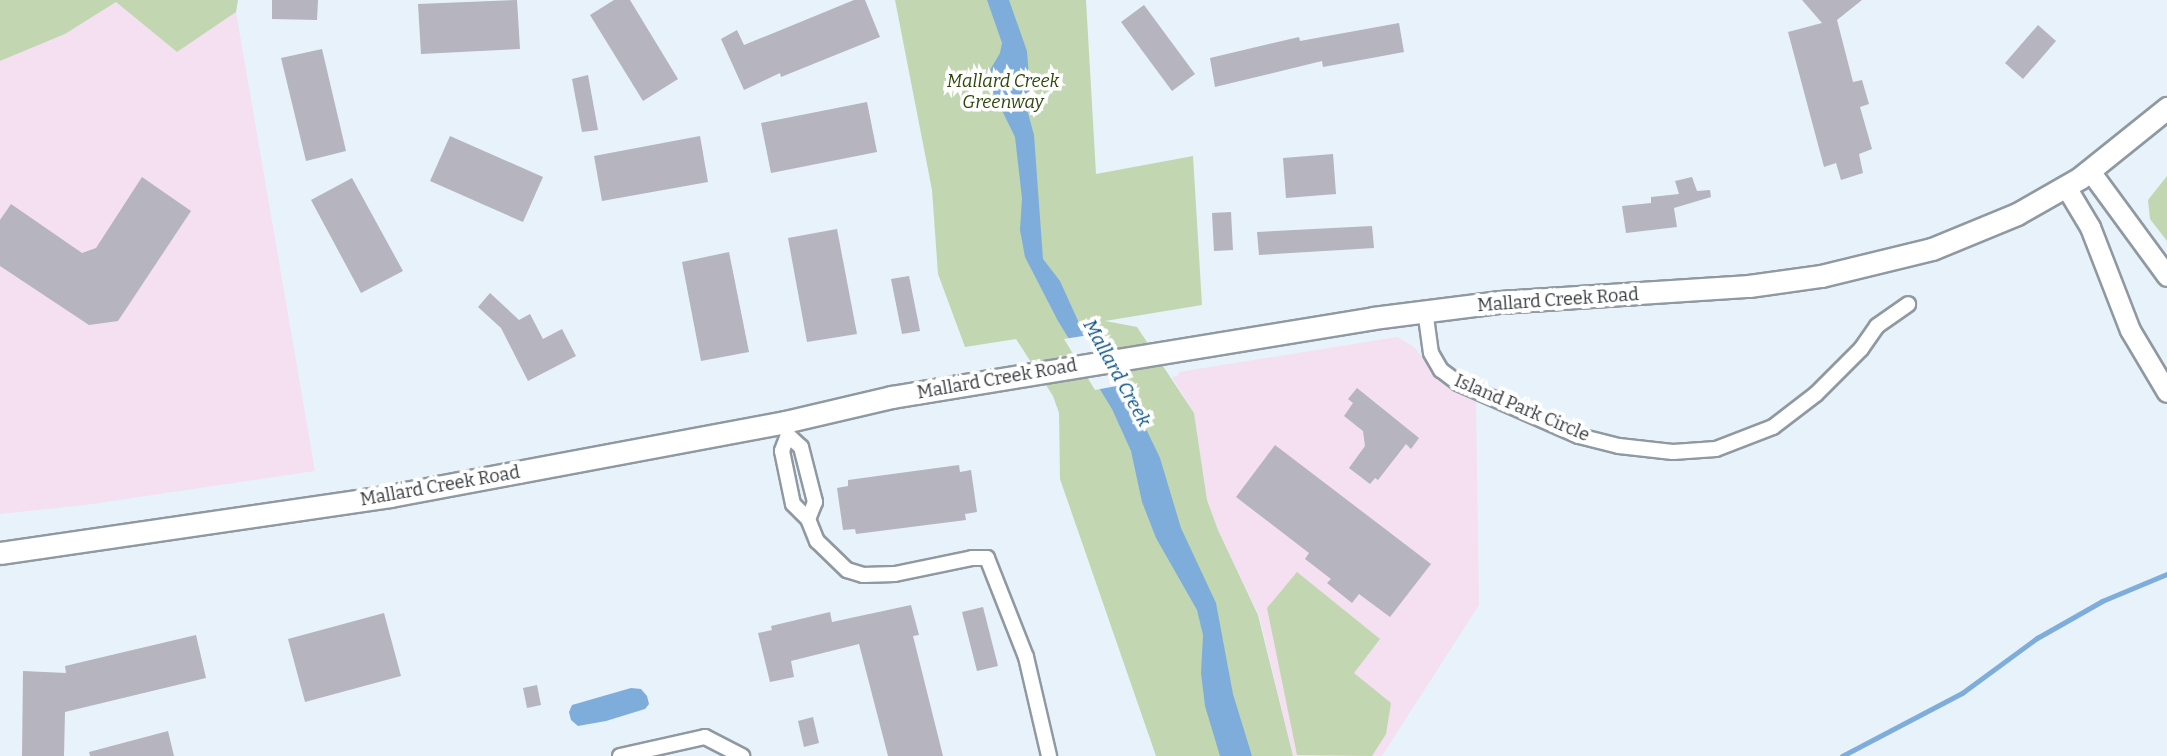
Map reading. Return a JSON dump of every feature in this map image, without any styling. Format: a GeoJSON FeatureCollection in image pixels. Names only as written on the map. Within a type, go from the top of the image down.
{"type":"FeatureCollection","features":[{"type":"Feature","properties":{"kind":"main road","name":"Mallard Creek Road"},"geometry":{"type":"LineString","coordinates":[[0,552],[390,496],[787,428],[892,397],[1154,352],[1425,310],[1555,297],[1749,286],[1821,276],[1908,256],[1956,240],[2017,214],[2090,171],[2167,108]]}},
{"type":"Feature","properties":{"kind":"street"},"geometry":{"type":"LineString","coordinates":[[2090,171],[2167,276]]}},
{"type":"Feature","properties":{"kind":"street"},"geometry":{"type":"LineString","coordinates":[[2066,187],[2091,227],[2130,330],[2167,392]]}},
{"type":"Feature","properties":{"kind":"street","name":"Island Park Circle"},"geometry":{"type":"LineString","coordinates":[[1425,310],[1431,353],[1441,370],[1458,383],[1579,436],[1628,447],[1673,452],[1720,448],[1773,427],[1816,394],[1861,349],[1880,323],[1908,304]]}},
{"type":"Feature","properties":{"kind":"street"},"geometry":{"type":"LineString","coordinates":[[787,428],[802,447],[815,502],[808,519]]}},
{"type":"Feature","properties":{"kind":"street"},"geometry":{"type":"LineString","coordinates":[[787,428],[782,451],[793,504],[808,519],[817,541],[846,570],[863,575],[895,575],[972,558],[987,558],[1026,657],[1049,756]]}},
{"type":"Feature","properties":{"kind":"street"},"geometry":{"type":"LineString","coordinates":[[620,756],[705,737],[742,755]]}},
{"type":"Feature","properties":{"kind":"shaded area"},"geometry":{"type":"Polygon","coordinates":[[[116,2],[177,52],[236,12],[315,471],[85,505],[0,514],[0,61],[65,34],[116,2]]]}},
{"type":"Feature","properties":{"kind":"shaded area"},"geometry":{"type":"Polygon","coordinates":[[[1397,337],[1414,347],[1444,384],[1476,401],[1479,605],[1382,756],[1293,756],[1259,615],[1218,530],[1207,500],[1194,413],[1172,377],[1178,376],[1179,372],[1397,337]]]}},
{"type":"Feature","properties":{"kind":"green space"},"geometry":{"type":"Polygon","coordinates":[[[0,0],[238,0],[236,12],[177,52],[116,2],[65,34],[0,61],[0,0]]]}},
{"type":"Feature","properties":{"kind":"green space","name":"Mallard Creek Greenway"},"geometry":{"type":"Polygon","coordinates":[[[895,0],[1086,0],[1096,174],[1193,156],[1202,305],[1105,321],[1137,327],[1194,413],[1207,500],[1218,530],[1258,615],[1293,756],[1156,756],[1060,479],[1059,413],[1053,396],[1016,339],[965,347],[938,274],[932,190],[895,0]]]}},
{"type":"Feature","properties":{"kind":"green space"},"geometry":{"type":"Polygon","coordinates":[[[2167,176],[2167,241],[2150,219],[2148,200],[2167,176]]]}},
{"type":"Feature","properties":{"kind":"green space"},"geometry":{"type":"Polygon","coordinates":[[[1297,572],[1380,639],[1354,673],[1391,703],[1386,734],[1372,756],[1297,755],[1267,608],[1297,572]]]}},
{"type":"Feature","properties":{"kind":"water"},"geometry":{"type":"Polygon","coordinates":[[[987,0],[1009,0],[1027,51],[1030,90],[1025,102],[1034,135],[1043,259],[1060,281],[1084,334],[1137,410],[1160,458],[1181,528],[1216,603],[1233,694],[1252,756],[1220,756],[1205,706],[1201,673],[1203,635],[1197,610],[1156,538],[1142,502],[1131,451],[1112,409],[1058,321],[1025,257],[1020,230],[1022,198],[1015,137],[990,86],[990,70],[1000,53],[1002,43],[987,0]]]}},
{"type":"Feature","properties":{"kind":"water"},"geometry":{"type":"Polygon","coordinates":[[[631,688],[641,689],[647,696],[649,704],[645,709],[578,726],[571,720],[569,712],[572,705],[631,688]]]}},
{"type":"Feature","properties":{"kind":"pier"},"geometry":{"type":"Polygon","coordinates":[[[1089,335],[1122,385],[1095,390],[1064,339],[1089,335]]]}},
{"type":"Feature","properties":{"kind":"building"},"geometry":{"type":"Polygon","coordinates":[[[272,0],[318,0],[317,20],[272,19],[272,0]]]}},
{"type":"Feature","properties":{"kind":"building"},"geometry":{"type":"Polygon","coordinates":[[[517,0],[520,49],[421,54],[418,4],[517,0]]]}},
{"type":"Feature","properties":{"kind":"building"},"geometry":{"type":"Polygon","coordinates":[[[614,0],[630,0],[678,79],[643,101],[590,15],[614,0]]]}},
{"type":"Feature","properties":{"kind":"building"},"geometry":{"type":"Polygon","coordinates":[[[854,0],[865,0],[880,37],[781,77],[780,73],[744,90],[721,39],[737,30],[744,45],[854,0]]]}},
{"type":"Feature","properties":{"kind":"building"},"geometry":{"type":"Polygon","coordinates":[[[1802,0],[1862,0],[1837,20],[1853,82],[1862,80],[1869,104],[1860,107],[1872,149],[1859,154],[1863,173],[1841,180],[1836,163],[1824,167],[1788,32],[1822,23],[1802,0]]]}},
{"type":"Feature","properties":{"kind":"building"},"geometry":{"type":"Polygon","coordinates":[[[1144,5],[1195,74],[1172,91],[1121,22],[1144,5]]]}},
{"type":"Feature","properties":{"kind":"building"},"geometry":{"type":"Polygon","coordinates":[[[1399,23],[1404,52],[1323,67],[1322,61],[1215,87],[1210,58],[1299,37],[1300,41],[1399,23]]]}},
{"type":"Feature","properties":{"kind":"building"},"geometry":{"type":"Polygon","coordinates":[[[2038,25],[2056,41],[2023,79],[2005,63],[2038,25]]]}},
{"type":"Feature","properties":{"kind":"building"},"geometry":{"type":"Polygon","coordinates":[[[322,49],[346,151],[306,161],[281,58],[322,49]]]}},
{"type":"Feature","properties":{"kind":"building"},"geometry":{"type":"Polygon","coordinates":[[[588,75],[598,130],[582,132],[572,79],[588,75]]]}},
{"type":"Feature","properties":{"kind":"building"},"geometry":{"type":"Polygon","coordinates":[[[867,102],[877,152],[771,173],[761,123],[867,102]]]}},
{"type":"Feature","properties":{"kind":"building"},"geometry":{"type":"Polygon","coordinates":[[[450,136],[543,177],[523,222],[430,181],[450,136]]]}},
{"type":"Feature","properties":{"kind":"building"},"geometry":{"type":"Polygon","coordinates":[[[700,136],[708,182],[602,201],[594,156],[700,136]]]}},
{"type":"Feature","properties":{"kind":"building"},"geometry":{"type":"Polygon","coordinates":[[[1333,154],[1336,194],[1286,198],[1283,158],[1333,154]]]}},
{"type":"Feature","properties":{"kind":"building"},"geometry":{"type":"Polygon","coordinates":[[[142,177],[191,211],[118,321],[89,325],[0,266],[0,220],[11,204],[82,253],[96,248],[142,177]]]}},
{"type":"Feature","properties":{"kind":"building"},"geometry":{"type":"Polygon","coordinates":[[[1692,177],[1697,191],[1710,190],[1711,197],[1674,208],[1677,227],[1626,233],[1622,206],[1651,203],[1651,197],[1679,194],[1675,181],[1692,177]]]}},
{"type":"Feature","properties":{"kind":"building"},"geometry":{"type":"Polygon","coordinates":[[[352,178],[403,271],[361,293],[311,200],[352,178]]]}},
{"type":"Feature","properties":{"kind":"building"},"geometry":{"type":"Polygon","coordinates":[[[1231,212],[1233,250],[1214,251],[1212,213],[1231,212]]]}},
{"type":"Feature","properties":{"kind":"building"},"geometry":{"type":"Polygon","coordinates":[[[1372,226],[1374,248],[1259,255],[1257,232],[1372,226]]]}},
{"type":"Feature","properties":{"kind":"building"},"geometry":{"type":"Polygon","coordinates":[[[837,229],[857,334],[807,342],[788,238],[837,229]]]}},
{"type":"Feature","properties":{"kind":"building"},"geometry":{"type":"Polygon","coordinates":[[[729,252],[749,352],[701,361],[682,262],[729,252]]]}},
{"type":"Feature","properties":{"kind":"building"},"geometry":{"type":"Polygon","coordinates":[[[909,276],[920,331],[902,334],[891,279],[909,276]]]}},
{"type":"Feature","properties":{"kind":"building"},"geometry":{"type":"Polygon","coordinates":[[[490,293],[519,320],[530,314],[543,339],[562,329],[576,356],[528,381],[501,328],[478,307],[490,293]]]}},
{"type":"Feature","properties":{"kind":"building"},"geometry":{"type":"Polygon","coordinates":[[[1357,388],[1419,438],[1411,449],[1406,444],[1378,480],[1375,478],[1370,484],[1349,468],[1365,446],[1363,431],[1344,416],[1353,403],[1348,399],[1357,388]]]}},
{"type":"Feature","properties":{"kind":"building"},"geometry":{"type":"Polygon","coordinates":[[[1275,445],[1431,564],[1390,617],[1359,594],[1352,603],[1327,583],[1331,579],[1305,559],[1309,553],[1236,497],[1275,445]]]}},
{"type":"Feature","properties":{"kind":"building"},"geometry":{"type":"Polygon","coordinates":[[[959,465],[960,472],[971,470],[977,512],[965,514],[966,520],[856,534],[855,529],[843,530],[837,488],[848,486],[848,480],[959,465]]]}},
{"type":"Feature","properties":{"kind":"building"},"geometry":{"type":"Polygon","coordinates":[[[911,605],[919,635],[913,636],[943,756],[888,756],[859,644],[791,661],[794,677],[770,682],[758,633],[772,630],[771,626],[830,612],[832,622],[911,605]]]}},
{"type":"Feature","properties":{"kind":"building"},"geometry":{"type":"Polygon","coordinates":[[[983,607],[998,666],[977,671],[962,612],[983,607]]]}},
{"type":"Feature","properties":{"kind":"building"},"geometry":{"type":"Polygon","coordinates":[[[384,613],[401,676],[305,702],[288,639],[384,613]]]}},
{"type":"Feature","properties":{"kind":"building"},"geometry":{"type":"Polygon","coordinates":[[[196,635],[206,678],[65,712],[64,756],[22,756],[23,671],[66,673],[65,666],[196,635]]]}},
{"type":"Feature","properties":{"kind":"building"},"geometry":{"type":"Polygon","coordinates":[[[537,685],[541,705],[527,708],[523,688],[537,685]]]}},
{"type":"Feature","properties":{"kind":"building"},"geometry":{"type":"Polygon","coordinates":[[[813,717],[819,743],[804,747],[798,721],[813,717]]]}},
{"type":"Feature","properties":{"kind":"building"},"geometry":{"type":"Polygon","coordinates":[[[168,731],[174,756],[90,756],[89,752],[168,731]]]}},
{"type":"Feature","properties":{"kind":"waterway"},"geometry":{"type":"LineString","coordinates":[[1842,756],[1962,693],[2037,638],[2102,601],[2167,574]]}},
{"type":"Feature","properties":{"kind":"water label","name":"Mallard Creek"},"geometry":{"type":"Point","coordinates":[1117,373]}}]}
